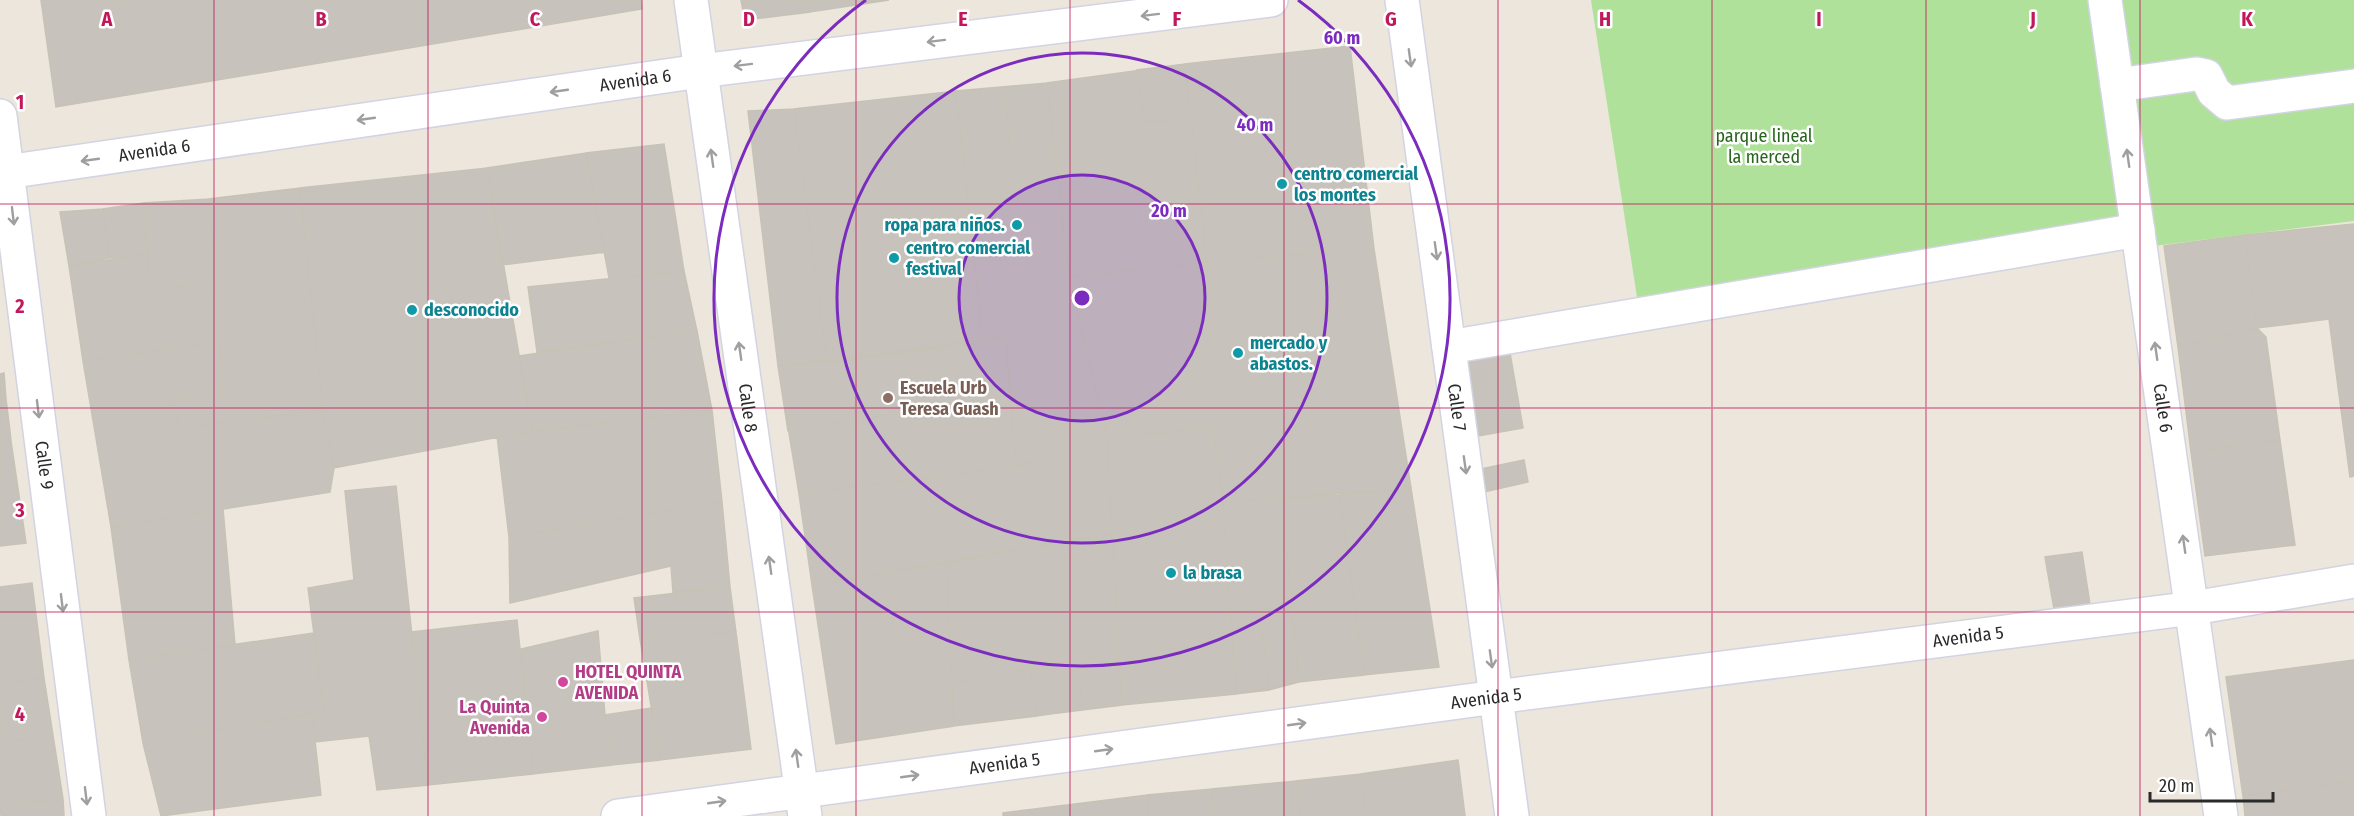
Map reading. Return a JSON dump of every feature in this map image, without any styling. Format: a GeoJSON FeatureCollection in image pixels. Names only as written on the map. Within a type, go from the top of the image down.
{"type":"FeatureCollection","features":[{"type":"Feature","properties":{"kind":"street","name":"Calle 8"},"geometry":{"type":"LineString","coordinates":[[691,0],[803,803]]}},
{"type":"Feature","properties":{"kind":"street","name":"Avenida 6"},"geometry":{"type":"LineString","coordinates":[[4,172],[700,71],[1271,0]]}},
{"type":"Feature","properties":{"kind":"street","name":"Calle 7"},"geometry":{"type":"LineString","coordinates":[[1402,0],[1512,816]]}},
{"type":"Feature","properties":{"kind":"street","name":"Calle 6"},"geometry":{"type":"LineString","coordinates":[[2105,0],[2221,816]]}},
{"type":"Feature","properties":{"kind":"street"},"geometry":{"type":"LineString","coordinates":[[2117,85],[2196,74],[2206,76],[2214,92],[2227,103],[2354,86]]}},
{"type":"Feature","properties":{"kind":"street","name":"Calle 9"},"geometry":{"type":"LineString","coordinates":[[0,116],[4,172],[88,816]]}},
{"type":"Feature","properties":{"kind":"street"},"geometry":{"type":"LineString","coordinates":[[1449,347],[2138,230]]}},
{"type":"Feature","properties":{"kind":"street","name":"Avenida 5"},"geometry":{"type":"LineString","coordinates":[[618,816],[803,803],[1496,697],[2193,609],[2354,581]]}},
{"type":"Feature","properties":{"kind":"green space","name":"parque lineal la merced"},"geometry":{"type":"Polygon","coordinates":[[[1591,0],[2354,0],[2354,221],[1639,310],[1591,0]]]}},
{"type":"Feature","properties":{"kind":"building"},"geometry":{"type":"Polygon","coordinates":[[[41,0],[641,0],[642,9],[56,107],[41,0]]]}},
{"type":"Feature","properties":{"kind":"building"},"geometry":{"type":"Polygon","coordinates":[[[741,0],[809,0],[810,12],[745,20],[741,0]]]}},
{"type":"Feature","properties":{"kind":"building"},"geometry":{"type":"Polygon","coordinates":[[[809,0],[889,0],[810,12],[809,0]]]}},
{"type":"Feature","properties":{"kind":"building","name":"centro comercial los montes"},"geometry":{"type":"Polygon","coordinates":[[[1350,46],[1374,249],[1207,262],[1185,64],[1350,46]]]}},
{"type":"Feature","properties":{"kind":"building"},"geometry":{"type":"Polygon","coordinates":[[[1185,64],[1207,262],[1069,277],[1047,83],[1185,64]]]}},
{"type":"Feature","properties":{"kind":"building"},"geometry":{"type":"Polygon","coordinates":[[[1185,64],[1191,119],[1145,122],[1137,70],[1185,64]]]}},
{"type":"Feature","properties":{"kind":"building","name":"ropa para niños."},"geometry":{"type":"Polygon","coordinates":[[[1047,83],[1069,277],[1107,438],[1016,466],[1006,336],[983,343],[956,91],[1047,83]]]}},
{"type":"Feature","properties":{"kind":"building"},"geometry":{"type":"Polygon","coordinates":[[[1005,87],[1011,169],[965,172],[956,91],[1005,87]]]}},
{"type":"Feature","properties":{"kind":"building","name":"centro comercial festival"},"geometry":{"type":"Polygon","coordinates":[[[956,91],[983,343],[827,362],[794,109],[956,91]]]}},
{"type":"Feature","properties":{"kind":"building"},"geometry":{"type":"Polygon","coordinates":[[[794,109],[827,362],[778,366],[748,111],[794,109]]]}},
{"type":"Feature","properties":{"kind":"building"},"geometry":{"type":"Polygon","coordinates":[[[664,144],[684,271],[609,278],[586,153],[664,144]]]}},
{"type":"Feature","properties":{"kind":"building"},"geometry":{"type":"Polygon","coordinates":[[[586,153],[605,252],[502,265],[487,168],[586,153]]]}},
{"type":"Feature","properties":{"kind":"building","name":"desconocido"},"geometry":{"type":"Polygon","coordinates":[[[487,168],[532,431],[334,468],[323,410],[300,188],[487,168]]]}},
{"type":"Feature","properties":{"kind":"building"},"geometry":{"type":"Polygon","coordinates":[[[300,188],[323,410],[179,428],[172,398],[223,394],[209,199],[300,188]]]}},
{"type":"Feature","properties":{"kind":"building"},"geometry":{"type":"Polygon","coordinates":[[[209,199],[215,283],[151,290],[143,203],[209,199]]]}},
{"type":"Feature","properties":{"kind":"building"},"geometry":{"type":"Polygon","coordinates":[[[143,203],[147,254],[109,258],[103,209],[143,203]]]}},
{"type":"Feature","properties":{"kind":"building"},"geometry":{"type":"Polygon","coordinates":[[[103,209],[109,258],[69,266],[60,212],[103,209]]]}},
{"type":"Feature","properties":{"kind":"building"},"geometry":{"type":"Polygon","coordinates":[[[2354,224],[2354,476],[2350,477],[2329,319],[2257,328],[2245,235],[2354,224]]]}},
{"type":"Feature","properties":{"kind":"building"},"geometry":{"type":"Polygon","coordinates":[[[2245,235],[2257,328],[2178,347],[2164,246],[2245,235]]]}},
{"type":"Feature","properties":{"kind":"building","name":"mercado y abastos."},"geometry":{"type":"Polygon","coordinates":[[[1374,249],[1411,488],[1223,502],[1213,428],[1107,438],[1069,277],[1207,262],[1374,249]]]}},
{"type":"Feature","properties":{"kind":"building"},"geometry":{"type":"Polygon","coordinates":[[[147,254],[151,290],[215,283],[219,342],[83,361],[69,266],[147,254]]]}},
{"type":"Feature","properties":{"kind":"building"},"geometry":{"type":"Polygon","coordinates":[[[684,271],[697,331],[537,352],[528,287],[684,271]]]}},
{"type":"Feature","properties":{"kind":"building"},"geometry":{"type":"Polygon","coordinates":[[[2257,328],[2266,337],[2280,440],[2191,452],[2178,347],[2257,328]]]}},
{"type":"Feature","properties":{"kind":"building"},"geometry":{"type":"Polygon","coordinates":[[[697,331],[712,410],[532,431],[519,356],[697,331]]]}},
{"type":"Feature","properties":{"kind":"building"},"geometry":{"type":"Polygon","coordinates":[[[1006,336],[1016,466],[799,494],[778,366],[983,343],[1006,336]]]}},
{"type":"Feature","properties":{"kind":"building"},"geometry":{"type":"Polygon","coordinates":[[[1006,336],[1009,396],[788,431],[778,366],[827,362],[1006,336]]]}},
{"type":"Feature","properties":{"kind":"building"},"geometry":{"type":"Polygon","coordinates":[[[219,342],[223,394],[172,398],[179,428],[323,410],[334,468],[330,492],[111,527],[83,361],[219,342]]]}},
{"type":"Feature","properties":{"kind":"building"},"geometry":{"type":"Polygon","coordinates":[[[1510,353],[1523,428],[1473,437],[1460,362],[1510,353]]]}},
{"type":"Feature","properties":{"kind":"building"},"geometry":{"type":"Polygon","coordinates":[[[4,373],[6,399],[0,400],[0,374],[4,373]]]}},
{"type":"Feature","properties":{"kind":"building"},"geometry":{"type":"Polygon","coordinates":[[[6,399],[9,423],[0,424],[0,400],[6,399]]]}},
{"type":"Feature","properties":{"kind":"building"},"geometry":{"type":"Polygon","coordinates":[[[712,410],[722,502],[509,537],[497,436],[712,410]]]}},
{"type":"Feature","properties":{"kind":"building"},"geometry":{"type":"Polygon","coordinates":[[[9,423],[11,441],[0,443],[0,424],[9,423]]]}},
{"type":"Feature","properties":{"kind":"building","name":"la brasa"},"geometry":{"type":"Polygon","coordinates":[[[1213,428],[1223,502],[1236,694],[1122,705],[1107,438],[1213,428]]]}},
{"type":"Feature","properties":{"kind":"building"},"geometry":{"type":"Polygon","coordinates":[[[1107,438],[1112,533],[812,585],[799,494],[1016,466],[1107,438]]]}},
{"type":"Feature","properties":{"kind":"building"},"geometry":{"type":"Polygon","coordinates":[[[2280,440],[2295,545],[2205,556],[2191,452],[2280,440]]]}},
{"type":"Feature","properties":{"kind":"building"},"geometry":{"type":"Polygon","coordinates":[[[11,441],[26,543],[0,546],[0,443],[11,441]]]}},
{"type":"Feature","properties":{"kind":"building"},"geometry":{"type":"Polygon","coordinates":[[[1524,460],[1528,482],[1479,493],[1476,470],[1524,460]]]}},
{"type":"Feature","properties":{"kind":"building"},"geometry":{"type":"Polygon","coordinates":[[[396,486],[428,785],[377,790],[369,736],[315,742],[312,714],[324,711],[308,588],[354,580],[345,491],[396,486]]]}},
{"type":"Feature","properties":{"kind":"building"},"geometry":{"type":"Polygon","coordinates":[[[1411,488],[1439,667],[1364,675],[1340,495],[1411,488]]]}},
{"type":"Feature","properties":{"kind":"building"},"geometry":{"type":"Polygon","coordinates":[[[1340,495],[1364,675],[1299,682],[1282,498],[1340,495]]]}},
{"type":"Feature","properties":{"kind":"building"},"geometry":{"type":"Polygon","coordinates":[[[1282,498],[1299,682],[1236,694],[1223,502],[1282,498]]]}},
{"type":"Feature","properties":{"kind":"building"},"geometry":{"type":"Polygon","coordinates":[[[722,502],[730,587],[673,592],[671,566],[510,603],[509,537],[722,502]]]}},
{"type":"Feature","properties":{"kind":"building"},"geometry":{"type":"Polygon","coordinates":[[[223,509],[235,645],[129,660],[111,527],[223,509]]]}},
{"type":"Feature","properties":{"kind":"building"},"geometry":{"type":"Polygon","coordinates":[[[1112,533],[1122,705],[954,726],[946,563],[1112,533]]]}},
{"type":"Feature","properties":{"kind":"building"},"geometry":{"type":"Polygon","coordinates":[[[2082,552],[2091,611],[2055,615],[2045,557],[2082,552]]]}},
{"type":"Feature","properties":{"kind":"building"},"geometry":{"type":"Polygon","coordinates":[[[946,563],[954,726],[836,744],[812,585],[946,563]]]}},
{"type":"Feature","properties":{"kind":"building"},"geometry":{"type":"Polygon","coordinates":[[[32,583],[44,678],[0,683],[0,587],[32,583]]]}},
{"type":"Feature","properties":{"kind":"building"},"geometry":{"type":"Polygon","coordinates":[[[730,587],[736,632],[640,639],[634,598],[730,587]]]}},
{"type":"Feature","properties":{"kind":"building"},"geometry":{"type":"Polygon","coordinates":[[[1260,609],[1292,609],[1299,682],[1269,690],[1260,609]]]}},
{"type":"Feature","properties":{"kind":"building"},"geometry":{"type":"Polygon","coordinates":[[[1260,609],[1269,690],[1236,694],[1231,614],[1260,609]]]}},
{"type":"Feature","properties":{"kind":"building"},"geometry":{"type":"Polygon","coordinates":[[[517,620],[533,774],[428,785],[412,632],[517,620]]]}},
{"type":"Feature","properties":{"kind":"building","name":"HOTEL QUINTA AVENIDA"},"geometry":{"type":"Polygon","coordinates":[[[598,631],[612,765],[533,774],[521,649],[598,631]]]}},
{"type":"Feature","properties":{"kind":"building"},"geometry":{"type":"Polygon","coordinates":[[[736,632],[751,749],[660,760],[640,639],[736,632]]]}},
{"type":"Feature","properties":{"kind":"building"},"geometry":{"type":"Polygon","coordinates":[[[313,633],[324,711],[143,743],[129,660],[313,633]]]}},
{"type":"Feature","properties":{"kind":"building"},"geometry":{"type":"Polygon","coordinates":[[[1118,653],[1122,705],[1084,709],[1075,660],[1118,653]]]}},
{"type":"Feature","properties":{"kind":"building"},"geometry":{"type":"Polygon","coordinates":[[[1075,660],[1084,709],[1037,716],[1030,669],[1075,660]]]}},
{"type":"Feature","properties":{"kind":"building"},"geometry":{"type":"Polygon","coordinates":[[[2354,660],[2354,781],[2243,796],[2226,677],[2354,660]]]}},
{"type":"Feature","properties":{"kind":"building"},"geometry":{"type":"Polygon","coordinates":[[[1030,669],[1037,716],[954,726],[953,683],[1030,669]]]}},
{"type":"Feature","properties":{"kind":"building"},"geometry":{"type":"Polygon","coordinates":[[[44,678],[63,799],[0,804],[0,683],[44,678]]]}},
{"type":"Feature","properties":{"kind":"building"},"geometry":{"type":"Polygon","coordinates":[[[44,678],[53,737],[0,742],[0,683],[44,678]]]}},
{"type":"Feature","properties":{"kind":"building"},"geometry":{"type":"Polygon","coordinates":[[[651,708],[660,760],[612,765],[605,715],[651,708]]]}},
{"type":"Feature","properties":{"kind":"building"},"geometry":{"type":"Polygon","coordinates":[[[312,714],[321,795],[161,816],[143,743],[312,714]]]}},
{"type":"Feature","properties":{"kind":"building"},"geometry":{"type":"Polygon","coordinates":[[[1458,760],[1465,816],[1366,816],[1361,774],[1458,760]]]}},
{"type":"Feature","properties":{"kind":"building"},"geometry":{"type":"Polygon","coordinates":[[[1361,774],[1366,816],[1301,816],[1296,781],[1361,774]]]}},
{"type":"Feature","properties":{"kind":"building"},"geometry":{"type":"Polygon","coordinates":[[[1296,781],[1301,816],[1215,816],[1212,789],[1296,781]]]}},
{"type":"Feature","properties":{"kind":"building"},"geometry":{"type":"Polygon","coordinates":[[[2354,781],[2354,816],[2245,816],[2243,796],[2354,781]]]}},
{"type":"Feature","properties":{"kind":"building"},"geometry":{"type":"Polygon","coordinates":[[[1212,789],[1215,816],[1149,816],[1147,795],[1212,789]]]}},
{"type":"Feature","properties":{"kind":"building"},"geometry":{"type":"Polygon","coordinates":[[[1147,795],[1149,816],[1003,816],[1003,813],[1147,795]]]}},
{"type":"Feature","properties":{"kind":"building"},"geometry":{"type":"Polygon","coordinates":[[[63,799],[64,816],[1,816],[0,804],[63,799]]]}},
{"type":"Feature","properties":{"kind":"place","name":"centro comercial los montes"},"geometry":{"type":"Point","coordinates":[1282,184]}},
{"type":"Feature","properties":{"kind":"place","name":"ropa para niños."},"geometry":{"type":"Point","coordinates":[1017,225]}},
{"type":"Feature","properties":{"kind":"place","name":"centro comercial festival"},"geometry":{"type":"Point","coordinates":[894,258]}},
{"type":"Feature","properties":{"kind":"place","name":"desconocido"},"geometry":{"type":"Point","coordinates":[412,310]}},
{"type":"Feature","properties":{"kind":"place","name":"mercado y abastos."},"geometry":{"type":"Point","coordinates":[1238,353]}},
{"type":"Feature","properties":{"kind":"place","name":"Escuela Urb Teresa Guash"},"geometry":{"type":"Point","coordinates":[888,398]}},
{"type":"Feature","properties":{"kind":"place","name":"la brasa"},"geometry":{"type":"Point","coordinates":[1171,573]}},
{"type":"Feature","properties":{"kind":"place","name":"HOTEL QUINTA AVENIDA"},"geometry":{"type":"Point","coordinates":[563,682]}},
{"type":"Feature","properties":{"kind":"place","name":"La Quinta Avenida"},"geometry":{"type":"Point","coordinates":[542,717]}}]}
